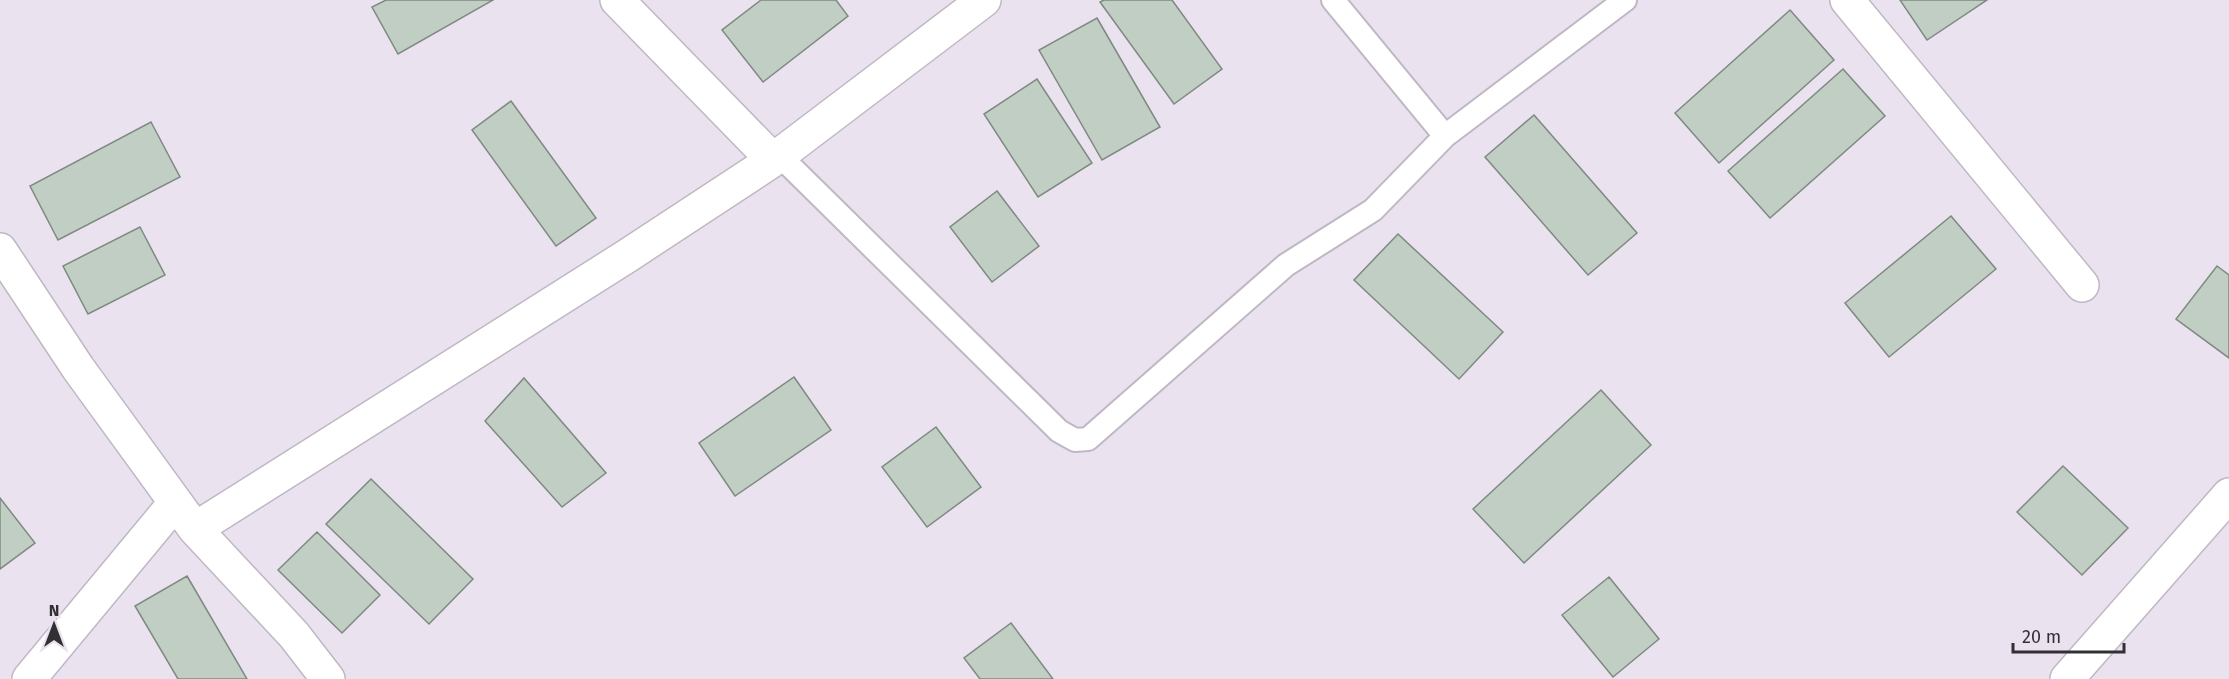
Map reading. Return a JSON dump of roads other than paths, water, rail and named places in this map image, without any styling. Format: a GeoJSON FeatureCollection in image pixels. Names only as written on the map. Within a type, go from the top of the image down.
{"type":"FeatureCollection","features":[{"type":"Feature","properties":{"kind":"street"},"geometry":{"type":"LineString","coordinates":[[617,0],[776,158]]}},
{"type":"Feature","properties":{"kind":"street"},"geometry":{"type":"LineString","coordinates":[[195,529],[627,256],[776,158],[984,0]]}},
{"type":"Feature","properties":{"kind":"street"},"geometry":{"type":"LineString","coordinates":[[1848,0],[2082,285]]}},
{"type":"Feature","properties":{"kind":"street"},"geometry":{"type":"LineString","coordinates":[[0,250],[78,368],[175,503],[195,529],[294,635],[328,679]]}},
{"type":"Feature","properties":{"kind":"street"},"geometry":{"type":"LineString","coordinates":[[2067,679],[2229,495]]}},
{"type":"Feature","properties":{"kind":"street"},"geometry":{"type":"LineString","coordinates":[[29,679],[175,503]]}},
{"type":"Feature","properties":{"kind":"lane"},"geometry":{"type":"LineString","coordinates":[[1333,0],[1445,136]]}},
{"type":"Feature","properties":{"kind":"lane"},"geometry":{"type":"LineString","coordinates":[[776,158],[1059,431],[1075,440],[1088,439],[1286,265],[1373,210],[1445,136],[1625,0]]}}]}
